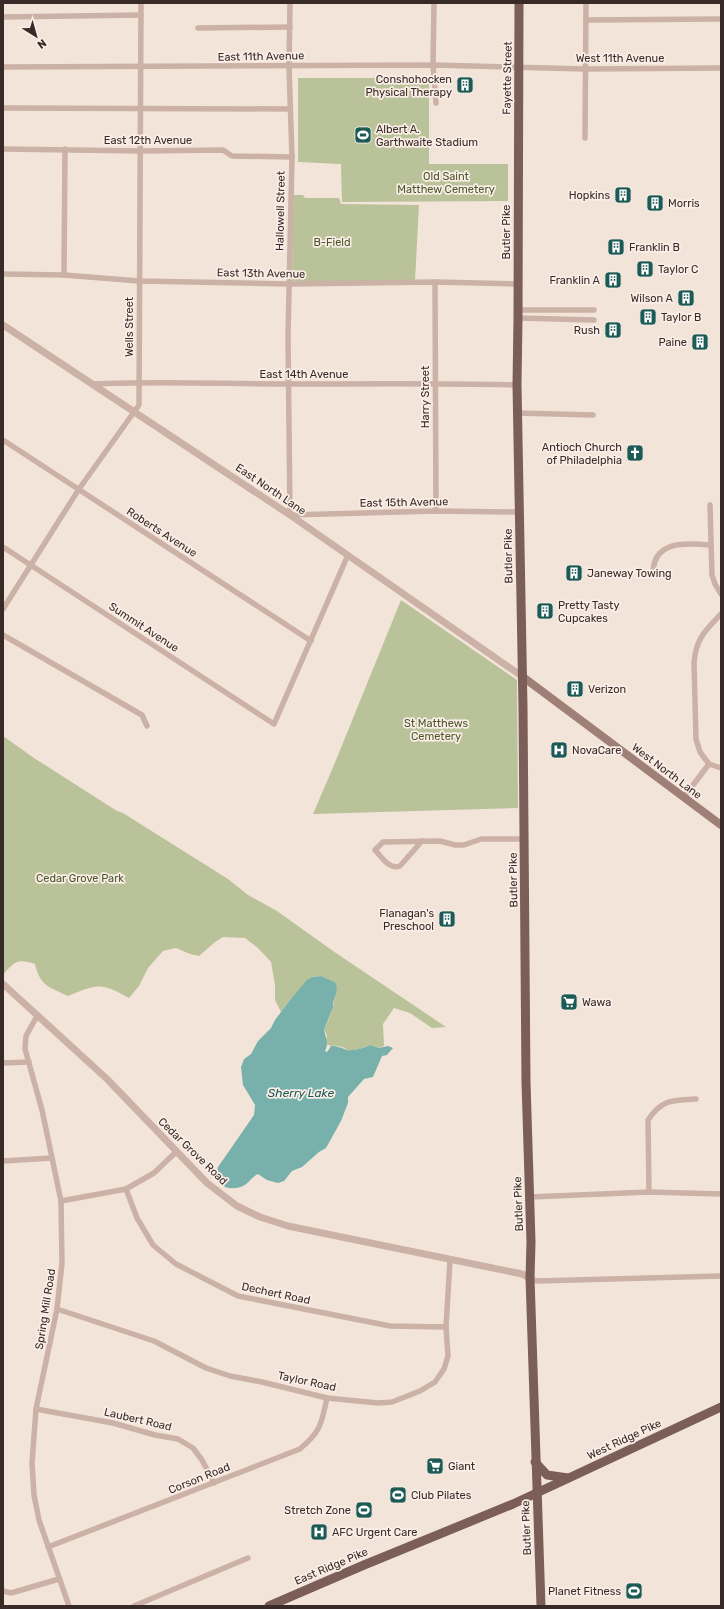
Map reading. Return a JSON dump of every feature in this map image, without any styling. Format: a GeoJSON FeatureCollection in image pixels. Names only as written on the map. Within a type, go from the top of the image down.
{"type":"FeatureCollection","features":[{"type":"Feature","properties":{"kind":"main road","name":"Fayette Street"},"geometry":{"type":"LineString","coordinates":[[518,154],[519,3]]}},
{"type":"Feature","properties":{"kind":"main road","name":"Butler Pike"},"geometry":{"type":"LineString","coordinates":[[518,154],[517,413],[526,884],[526,1082],[530,1197],[530,1278],[540,1606]]}},
{"type":"Feature","properties":{"kind":"main road","name":"West North Lane"},"geometry":{"type":"LineString","coordinates":[[523,677],[721,825]]}},
{"type":"Feature","properties":{"kind":"main road","name":"West Ridge Pike"},"geometry":{"type":"LineString","coordinates":[[537,1493],[721,1407]]}},
{"type":"Feature","properties":{"kind":"main road"},"geometry":{"type":"LineString","coordinates":[[535,1462],[547,1475],[569,1478]]}},
{"type":"Feature","properties":{"kind":"main road","name":"East Ridge Pike"},"geometry":{"type":"LineString","coordinates":[[269,1606],[537,1493]]}},
{"type":"Feature","properties":{"kind":"street","name":"Wells Street"},"geometry":{"type":"LineString","coordinates":[[3,609],[79,489],[139,405],[140,108],[142,67],[141,3]]}},
{"type":"Feature","properties":{"kind":"street","name":"Hallowell Street"},"geometry":{"type":"LineString","coordinates":[[290,3],[289,66],[292,157],[289,384],[290,515]]}},
{"type":"Feature","properties":{"kind":"street"},"geometry":{"type":"LineString","coordinates":[[434,3],[433,64],[436,103]]}},
{"type":"Feature","properties":{"kind":"street"},"geometry":{"type":"LineString","coordinates":[[585,138],[586,3]]}},
{"type":"Feature","properties":{"kind":"street"},"geometry":{"type":"LineString","coordinates":[[3,17],[142,15]]}},
{"type":"Feature","properties":{"kind":"street"},"geometry":{"type":"LineString","coordinates":[[586,20],[721,19]]}},
{"type":"Feature","properties":{"kind":"street"},"geometry":{"type":"LineString","coordinates":[[198,28],[290,27]]}},
{"type":"Feature","properties":{"kind":"street","name":"East 11th Avenue"},"geometry":{"type":"LineString","coordinates":[[3,67],[433,64],[519,67]]}},
{"type":"Feature","properties":{"kind":"street","name":"West 11th Avenue"},"geometry":{"type":"LineString","coordinates":[[519,67],[585,69],[721,68]]}},
{"type":"Feature","properties":{"kind":"street"},"geometry":{"type":"LineString","coordinates":[[3,108],[290,109]]}},
{"type":"Feature","properties":{"kind":"street","name":"East 12th Avenue"},"geometry":{"type":"LineString","coordinates":[[3,149],[141,151],[223,150],[232,156],[292,157]]}},
{"type":"Feature","properties":{"kind":"street"},"geometry":{"type":"LineString","coordinates":[[64,275],[65,149]]}},
{"type":"Feature","properties":{"kind":"street","name":"East 13th Avenue"},"geometry":{"type":"LineString","coordinates":[[3,274],[64,275],[139,282],[290,284],[435,282],[518,284]]}},
{"type":"Feature","properties":{"kind":"street","name":"Harry Street"},"geometry":{"type":"LineString","coordinates":[[435,282],[436,511]]}},
{"type":"Feature","properties":{"kind":"street"},"geometry":{"type":"LineString","coordinates":[[518,314],[594,310]]}},
{"type":"Feature","properties":{"kind":"street"},"geometry":{"type":"LineString","coordinates":[[518,314],[594,320]]}},
{"type":"Feature","properties":{"kind":"street","name":"East North Lane"},"geometry":{"type":"LineString","coordinates":[[3,325],[290,515],[523,677]]}},
{"type":"Feature","properties":{"kind":"street","name":"East 14th Avenue"},"geometry":{"type":"LineString","coordinates":[[92,384],[435,383],[517,385]]}},
{"type":"Feature","properties":{"kind":"street"},"geometry":{"type":"LineString","coordinates":[[517,413],[593,415]]}},
{"type":"Feature","properties":{"kind":"street","name":"Roberts Avenue"},"geometry":{"type":"LineString","coordinates":[[3,440],[311,640]]}},
{"type":"Feature","properties":{"kind":"street"},"geometry":{"type":"LineString","coordinates":[[710,505],[712,575],[721,594]]}},
{"type":"Feature","properties":{"kind":"street","name":"East 15th Avenue"},"geometry":{"type":"LineString","coordinates":[[290,515],[436,511],[519,512]]}},
{"type":"Feature","properties":{"kind":"street"},"geometry":{"type":"LineString","coordinates":[[653,575],[653,567],[657,556],[669,547],[680,543],[710,545]]}},
{"type":"Feature","properties":{"kind":"street","name":"Summit Avenue"},"geometry":{"type":"LineString","coordinates":[[3,547],[274,724],[311,640]]}},
{"type":"Feature","properties":{"kind":"street"},"geometry":{"type":"LineString","coordinates":[[311,640],[348,555]]}},
{"type":"Feature","properties":{"kind":"street"},"geometry":{"type":"LineString","coordinates":[[721,614],[700,638],[695,652],[696,739],[700,752],[709,764],[721,768]]}},
{"type":"Feature","properties":{"kind":"street"},"geometry":{"type":"LineString","coordinates":[[3,635],[142,715],[147,726]]}},
{"type":"Feature","properties":{"kind":"street"},"geometry":{"type":"LineString","coordinates":[[684,797],[709,764]]}},
{"type":"Feature","properties":{"kind":"street"},"geometry":{"type":"LineString","coordinates":[[422,841],[400,866],[396,868],[390,866],[375,850],[382,842],[422,841],[440,841],[454,845],[464,845],[486,838],[524,839]]}},
{"type":"Feature","properties":{"kind":"street","name":"Cedar Grove Road"},"geometry":{"type":"LineString","coordinates":[[3,984],[107,1079],[207,1183],[237,1206],[260,1217],[288,1226],[522,1274],[530,1278]]}},
{"type":"Feature","properties":{"kind":"street","name":"Spring Mill Road"},"geometry":{"type":"LineString","coordinates":[[37,1016],[26,1036],[24,1043],[42,1110],[61,1201],[62,1263],[57,1310],[36,1409],[32,1463],[34,1494],[39,1520],[58,1579],[69,1606]]}},
{"type":"Feature","properties":{"kind":"street"},"geometry":{"type":"LineString","coordinates":[[3,1063],[29,1062]]}},
{"type":"Feature","properties":{"kind":"street"},"geometry":{"type":"LineString","coordinates":[[650,1192],[648,1120],[654,1111],[664,1102],[696,1099]]}},
{"type":"Feature","properties":{"kind":"street"},"geometry":{"type":"LineString","coordinates":[[61,1201],[126,1189],[154,1173],[176,1152]]}},
{"type":"Feature","properties":{"kind":"street"},"geometry":{"type":"LineString","coordinates":[[3,1161],[52,1158]]}},
{"type":"Feature","properties":{"kind":"street","name":"Dechert Road"},"geometry":{"type":"LineString","coordinates":[[126,1189],[137,1218],[153,1245],[158,1250],[176,1264],[238,1296],[390,1326],[446,1327]]}},
{"type":"Feature","properties":{"kind":"street"},"geometry":{"type":"LineString","coordinates":[[530,1197],[650,1192],[721,1194]]}},
{"type":"Feature","properties":{"kind":"street","name":"Taylor Road"},"geometry":{"type":"LineString","coordinates":[[57,1310],[154,1341],[206,1368],[224,1374],[328,1398],[378,1403],[392,1402],[420,1391],[435,1382],[444,1369],[448,1356],[446,1327],[450,1260]]}},
{"type":"Feature","properties":{"kind":"street"},"geometry":{"type":"LineString","coordinates":[[530,1278],[537,1280],[721,1276]]}},
{"type":"Feature","properties":{"kind":"street","name":"Corson Road"},"geometry":{"type":"LineString","coordinates":[[48,1547],[300,1449],[316,1435],[319,1430],[328,1398]]}},
{"type":"Feature","properties":{"kind":"street","name":"Laubert Road"},"geometry":{"type":"LineString","coordinates":[[36,1409],[113,1423],[155,1435],[178,1439],[193,1448],[202,1460],[214,1483]]}},
{"type":"Feature","properties":{"kind":"street"},"geometry":{"type":"LineString","coordinates":[[134,1606],[248,1558]]}},
{"type":"Feature","properties":{"kind":"street"},"geometry":{"type":"LineString","coordinates":[[3,1591],[11,1593],[58,1579]]}},
{"type":"Feature","properties":{"kind":"green space","name":"Albert A. Garthwaite Stadium"},"geometry":{"type":"Polygon","coordinates":[[[298,78],[429,78],[429,164],[508,164],[508,201],[342,202],[341,164],[298,162],[298,78]]]}},
{"type":"Feature","properties":{"kind":"green space","name":"B-Field"},"geometry":{"type":"Polygon","coordinates":[[[293,195],[303,195],[305,198],[339,198],[341,204],[419,205],[415,281],[292,281],[293,195]]]}},
{"type":"Feature","properties":{"kind":"green space","name":"St Matthews Cemetery"},"geometry":{"type":"Polygon","coordinates":[[[401,600],[517,680],[518,808],[313,814],[401,600]]]}},
{"type":"Feature","properties":{"kind":"green space","name":"Cedar Grove Park"},"geometry":{"type":"Polygon","coordinates":[[[3,736],[34,758],[117,811],[123,813],[228,879],[248,895],[277,911],[333,951],[446,1027],[432,1028],[410,1013],[394,1008],[383,1024],[384,1046],[379,1048],[370,1045],[359,1049],[348,1050],[340,1046],[326,1044],[327,1035],[324,1030],[331,1013],[334,1000],[336,988],[335,982],[321,976],[312,977],[290,1000],[281,1012],[275,1000],[275,985],[271,962],[258,948],[245,938],[223,937],[199,956],[176,948],[163,951],[148,968],[139,986],[129,998],[111,989],[99,986],[68,996],[46,985],[40,977],[35,964],[24,961],[13,964],[3,975],[3,736]]]}},
{"type":"Feature","properties":{"kind":"water","name":"Sherry Lake"},"geometry":{"type":"Polygon","coordinates":[[[321,976],[335,982],[337,989],[333,1007],[324,1030],[327,1043],[325,1051],[327,1052],[331,1046],[347,1050],[359,1049],[370,1045],[379,1048],[388,1046],[393,1048],[387,1055],[382,1056],[373,1077],[364,1079],[348,1097],[348,1103],[341,1121],[326,1148],[319,1152],[302,1167],[292,1171],[284,1181],[278,1183],[267,1180],[258,1174],[254,1176],[247,1184],[238,1188],[228,1188],[223,1186],[218,1179],[218,1167],[254,1115],[255,1105],[243,1085],[241,1067],[244,1059],[251,1054],[258,1041],[271,1028],[290,1000],[307,980],[312,977],[321,976]]]}},
{"type":"Feature","properties":{"kind":"place","name":"Conshohocken Physical Therapy"},"geometry":{"type":"Point","coordinates":[465,85]}},
{"type":"Feature","properties":{"kind":"place","name":"Albert A. Garthwaite Stadium"},"geometry":{"type":"Point","coordinates":[363,135]}},
{"type":"Feature","properties":{"kind":"place","name":"Hopkins"},"geometry":{"type":"Point","coordinates":[623,195]}},
{"type":"Feature","properties":{"kind":"place","name":"Morris"},"geometry":{"type":"Point","coordinates":[655,203]}},
{"type":"Feature","properties":{"kind":"place","name":"Franklin B"},"geometry":{"type":"Point","coordinates":[616,247]}},
{"type":"Feature","properties":{"kind":"place","name":"Taylor C"},"geometry":{"type":"Point","coordinates":[645,269]}},
{"type":"Feature","properties":{"kind":"place","name":"Franklin A"},"geometry":{"type":"Point","coordinates":[613,280]}},
{"type":"Feature","properties":{"kind":"place","name":"Wilson A"},"geometry":{"type":"Point","coordinates":[686,298]}},
{"type":"Feature","properties":{"kind":"place","name":"Taylor B"},"geometry":{"type":"Point","coordinates":[648,317]}},
{"type":"Feature","properties":{"kind":"place","name":"Rush"},"geometry":{"type":"Point","coordinates":[613,330]}},
{"type":"Feature","properties":{"kind":"place","name":"Paine"},"geometry":{"type":"Point","coordinates":[700,342]}},
{"type":"Feature","properties":{"kind":"place","name":"Antioch Church of Philadelphia"},"geometry":{"type":"Point","coordinates":[635,453]}},
{"type":"Feature","properties":{"kind":"place","name":"Janeway Towing"},"geometry":{"type":"Point","coordinates":[574,573]}},
{"type":"Feature","properties":{"kind":"place","name":"Pretty Tasty Cupcakes"},"geometry":{"type":"Point","coordinates":[545,611]}},
{"type":"Feature","properties":{"kind":"place","name":"Verizon"},"geometry":{"type":"Point","coordinates":[575,689]}},
{"type":"Feature","properties":{"kind":"place","name":"NovaCare"},"geometry":{"type":"Point","coordinates":[559,750]}},
{"type":"Feature","properties":{"kind":"place","name":"Flanagan's Preschool"},"geometry":{"type":"Point","coordinates":[447,919]}},
{"type":"Feature","properties":{"kind":"place","name":"Wawa"},"geometry":{"type":"Point","coordinates":[569,1002]}},
{"type":"Feature","properties":{"kind":"place","name":"Giant"},"geometry":{"type":"Point","coordinates":[435,1466]}},
{"type":"Feature","properties":{"kind":"place","name":"Club Pilates"},"geometry":{"type":"Point","coordinates":[398,1495]}},
{"type":"Feature","properties":{"kind":"place","name":"Stretch Zone"},"geometry":{"type":"Point","coordinates":[364,1510]}},
{"type":"Feature","properties":{"kind":"place","name":"AFC Urgent Care"},"geometry":{"type":"Point","coordinates":[319,1532]}},
{"type":"Feature","properties":{"kind":"place","name":"Planet Fitness"},"geometry":{"type":"Point","coordinates":[634,1591]}},
{"type":"Feature","properties":{"kind":"park label","name":"Old Saint Matthew Cemetery"},"geometry":{"type":"Point","coordinates":[446,182]}}]}
